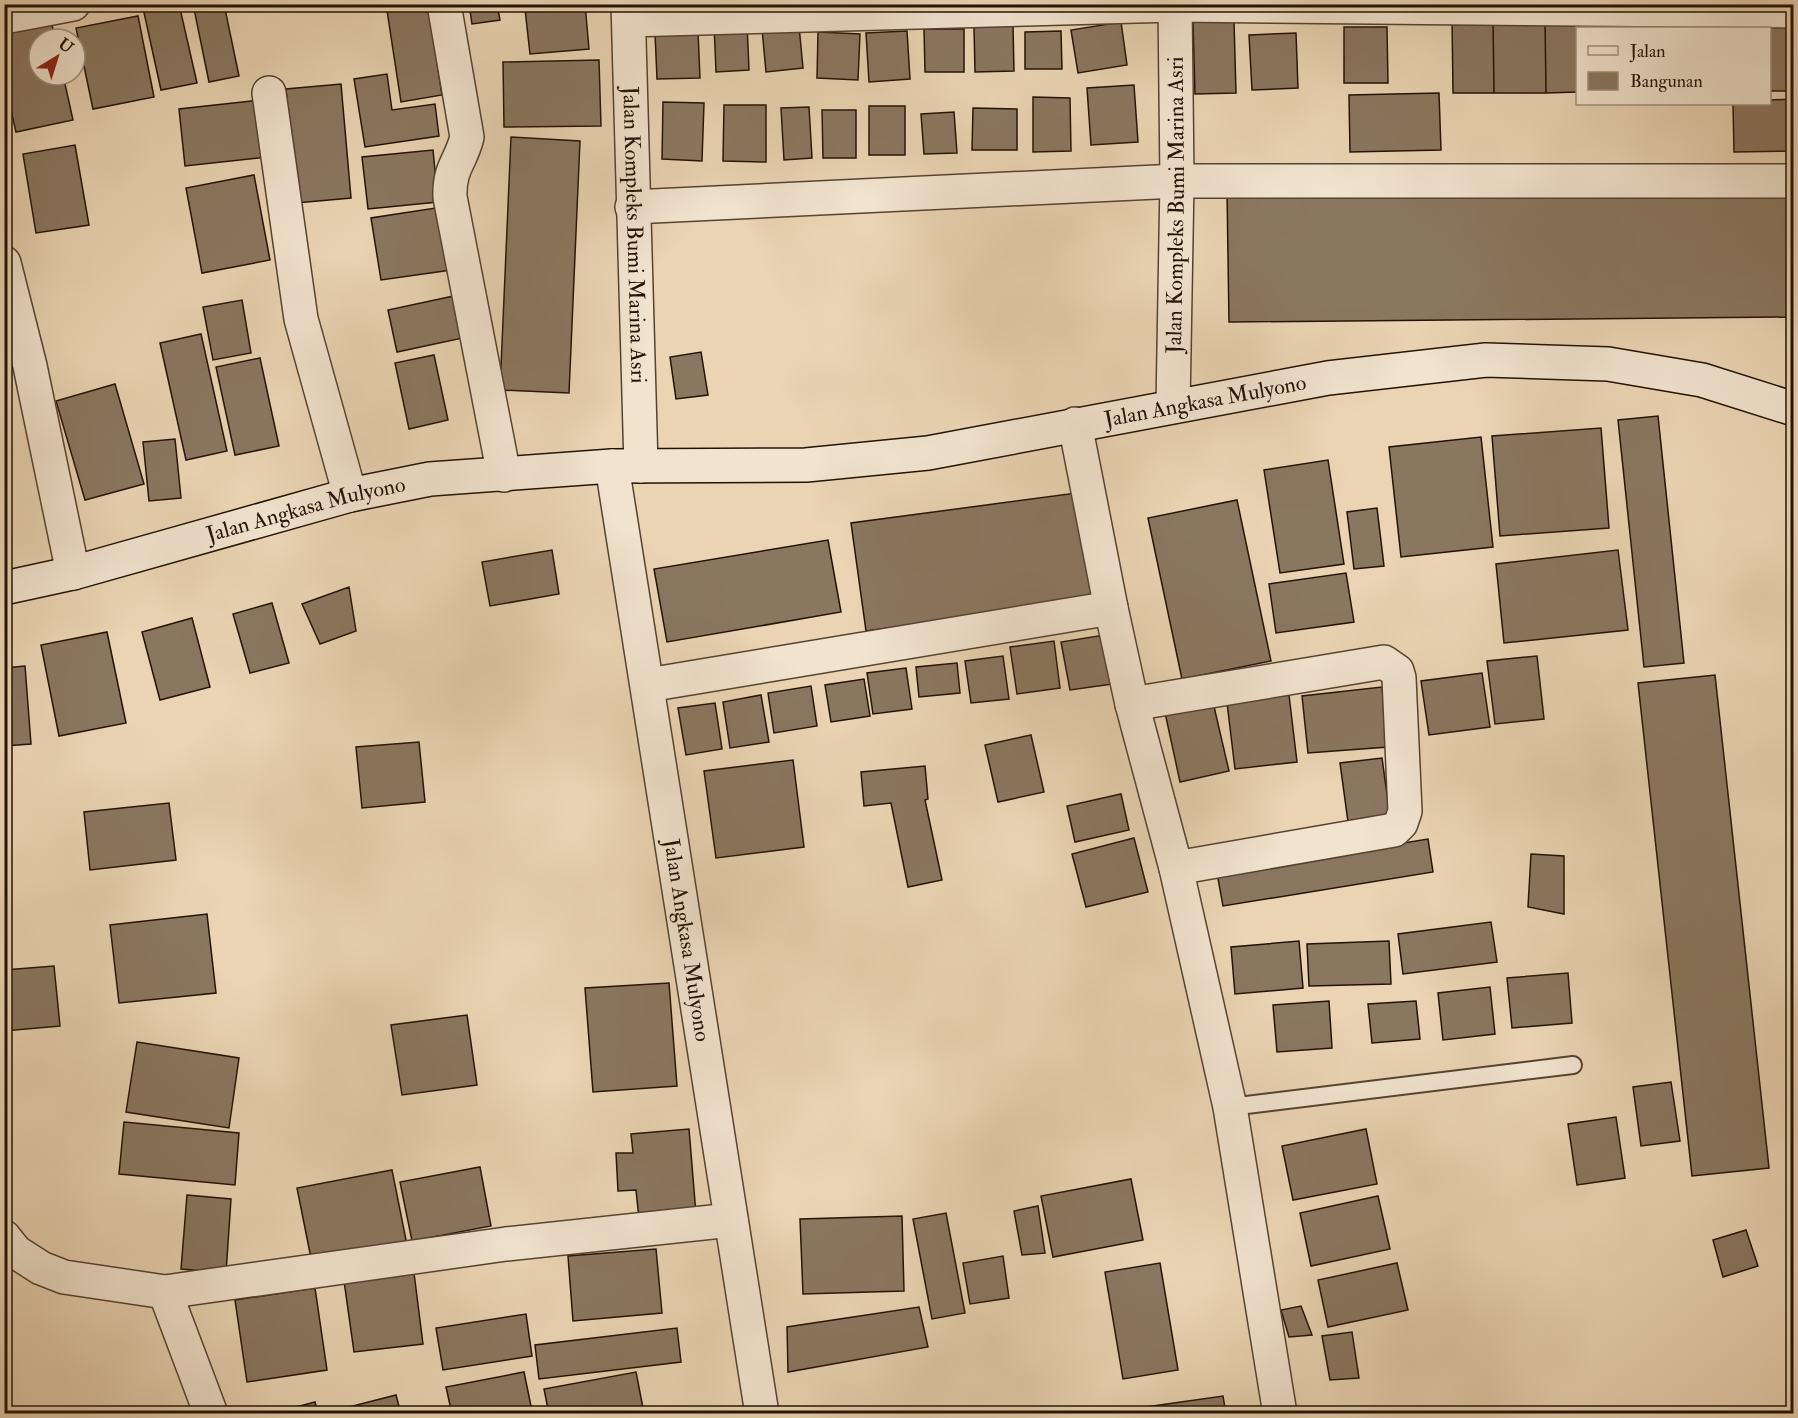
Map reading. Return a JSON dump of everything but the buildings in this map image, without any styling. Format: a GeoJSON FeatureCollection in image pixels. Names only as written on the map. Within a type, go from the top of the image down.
{"type":"FeatureCollection","features":[{"type":"Feature","properties":{"kind":"street"},"geometry":{"type":"LineString","coordinates":[[4,17],[73,4]]}},
{"type":"Feature","properties":{"kind":"street"},"geometry":{"type":"LineString","coordinates":[[444,4],[467,137],[465,147],[453,169],[450,197],[504,475]]}},
{"type":"Feature","properties":{"kind":"street"},"geometry":{"type":"LineString","coordinates":[[629,12],[1175,5],[1794,11]]}},
{"type":"Feature","properties":{"kind":"street","name":"Jalan Kompleks Bumi Marina Asri"},"geometry":{"type":"LineString","coordinates":[[1173,406],[1177,181],[1175,5]]}},
{"type":"Feature","properties":{"kind":"street","name":"Jalan Kompleks Bumi Marina Asri"},"geometry":{"type":"LineString","coordinates":[[627,466],[632,207],[629,12]]}},
{"type":"Feature","properties":{"kind":"street"},"geometry":{"type":"LineString","coordinates":[[269,93],[301,319],[350,495]]}},
{"type":"Feature","properties":{"kind":"street"},"geometry":{"type":"LineString","coordinates":[[632,207],[1177,181],[1794,181]]}},
{"type":"Feature","properties":{"kind":"street"},"geometry":{"type":"LineString","coordinates":[[4,263],[17,367],[73,573]]}},
{"type":"Feature","properties":{"kind":"street","name":"Jalan Angkasa Mulyono"},"geometry":{"type":"LineString","coordinates":[[4,588],[73,573],[350,495],[430,479],[627,466],[806,465],[928,453],[1328,378],[1486,360],[1608,364],[1701,380],[1794,409]]}},
{"type":"Feature","properties":{"kind":"street"},"geometry":{"type":"LineString","coordinates":[[1075,424],[1132,704],[1176,868],[1230,1107],[1280,1413]]}},
{"type":"Feature","properties":{"kind":"street","name":"Jalan Angkasa Mulyono"},"geometry":{"type":"LineString","coordinates":[[627,466],[648,685],[762,1413]]}},
{"type":"Feature","properties":{"kind":"street"},"geometry":{"type":"LineString","coordinates":[[648,685],[1111,608]]}},
{"type":"Feature","properties":{"kind":"street"},"geometry":{"type":"LineString","coordinates":[[1132,704],[1384,662],[1397,671],[1399,678],[1405,811],[1401,823],[1395,830],[1176,868]]}},
{"type":"Feature","properties":{"kind":"street"},"geometry":{"type":"LineString","coordinates":[[4,1237],[16,1252],[41,1268],[64,1277],[165,1292],[506,1244],[731,1220]]}},
{"type":"Feature","properties":{"kind":"street"},"geometry":{"type":"LineString","coordinates":[[165,1292],[211,1413]]}},
{"type":"Feature","properties":{"kind":"lane"},"geometry":{"type":"LineString","coordinates":[[1230,1107],[1573,1065]]}}]}
